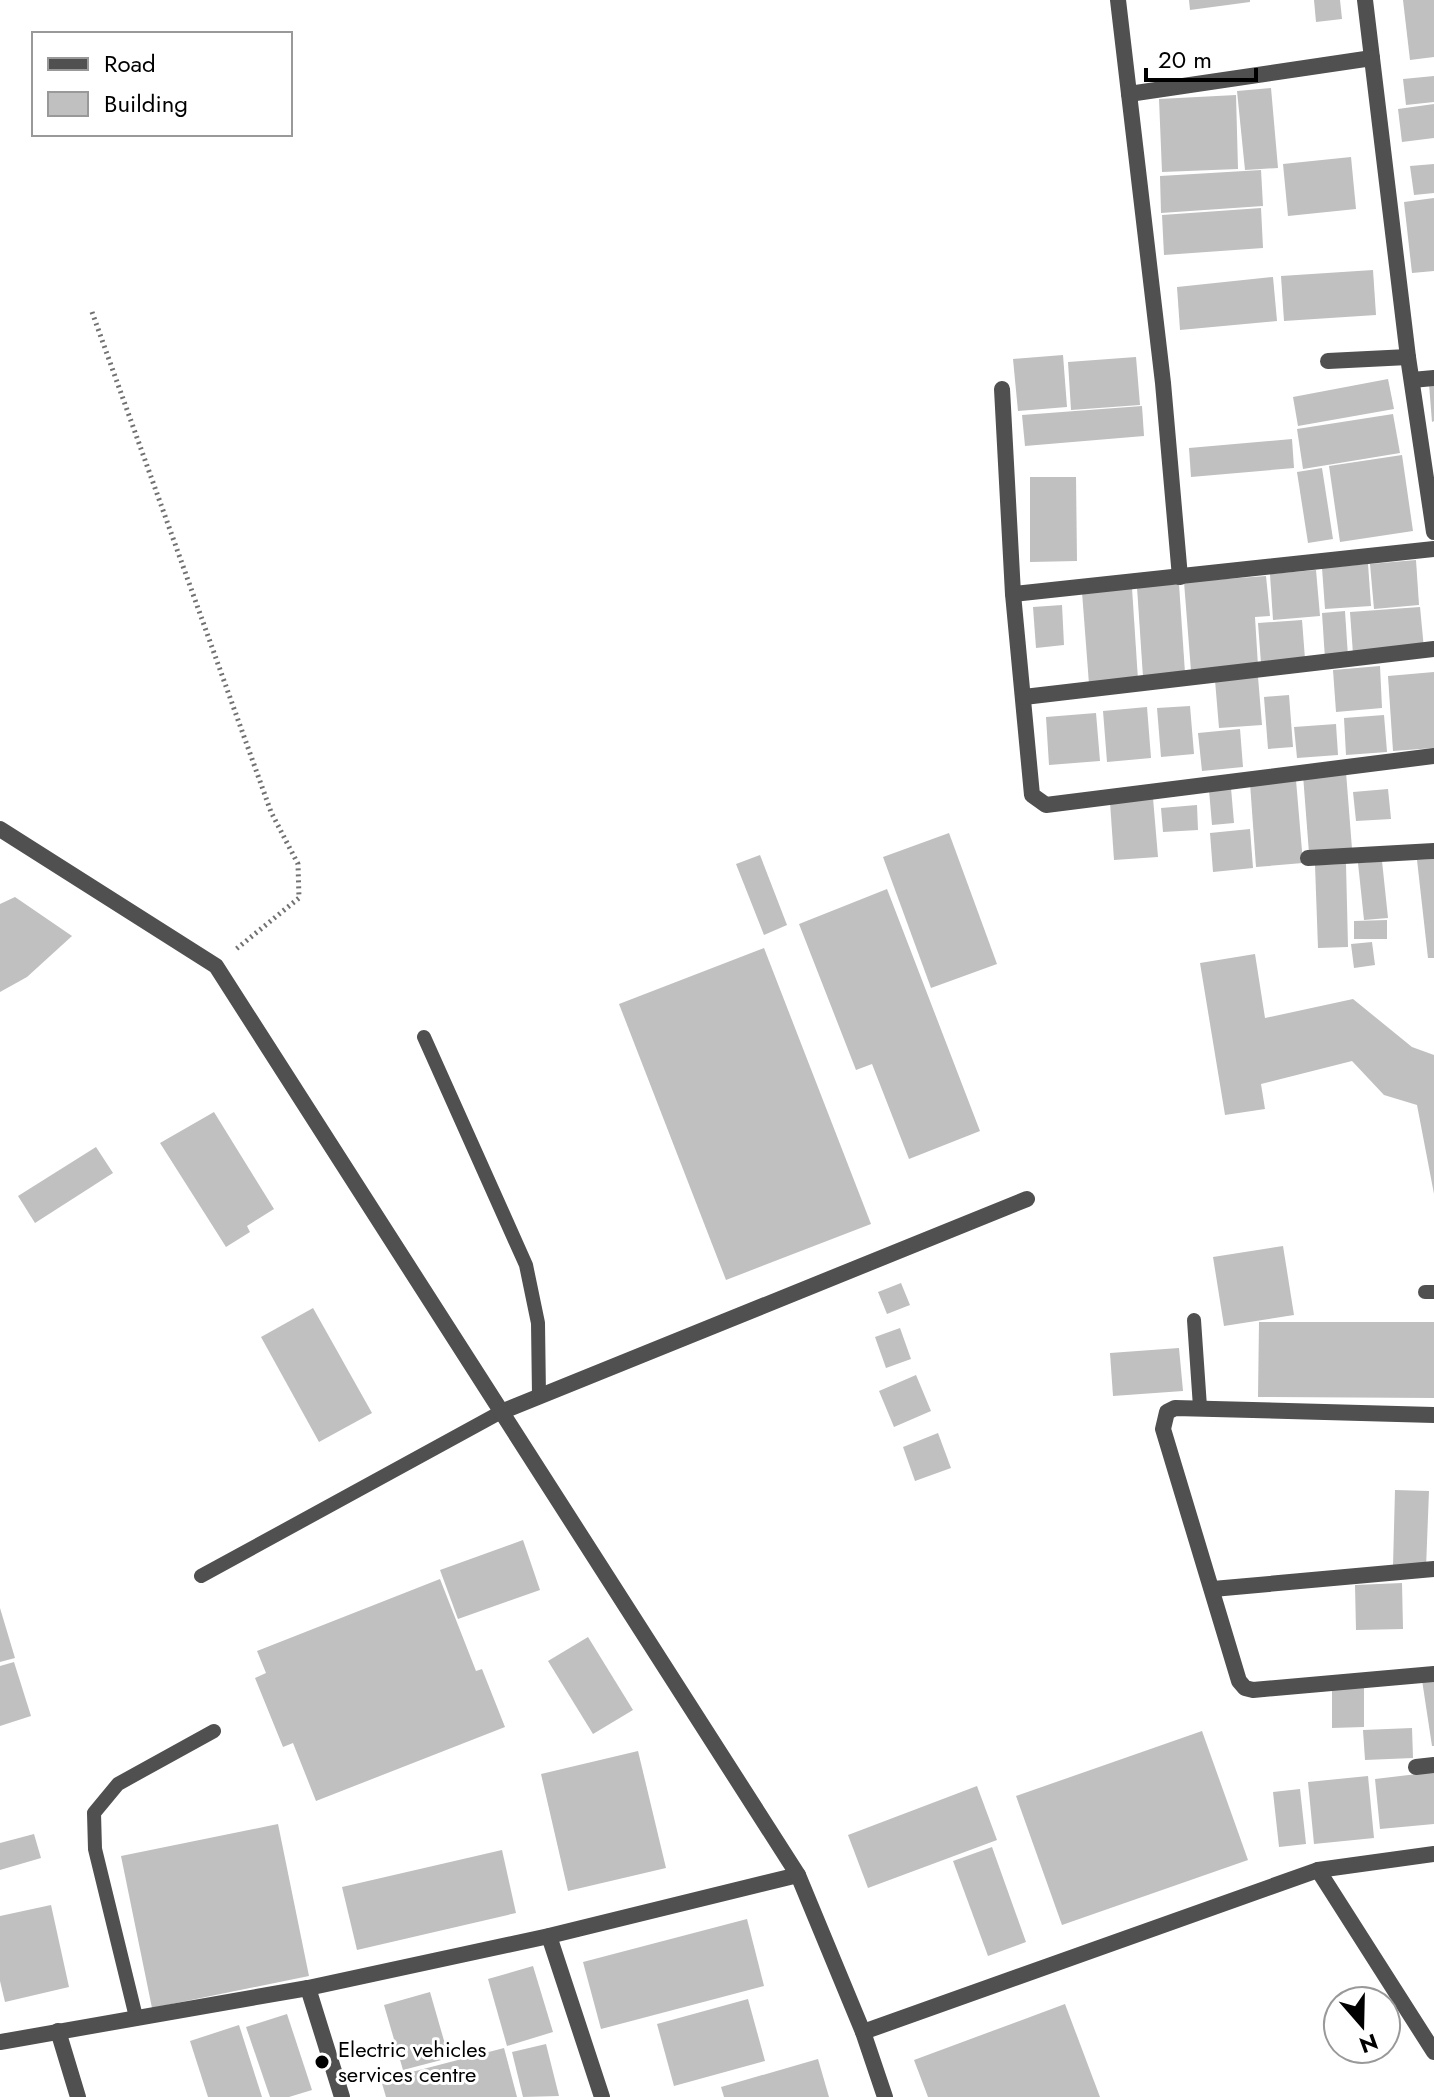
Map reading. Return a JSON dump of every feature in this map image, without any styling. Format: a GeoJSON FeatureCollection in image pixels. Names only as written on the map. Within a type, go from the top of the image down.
{"type":"FeatureCollection","features":[{"type":"Feature","properties":{"kind":"street"},"geometry":{"type":"LineString","coordinates":[[1118,0],[1163,383],[1180,577]]}},
{"type":"Feature","properties":{"kind":"street"},"geometry":{"type":"LineString","coordinates":[[1365,0],[1408,357],[1434,532]]}},
{"type":"Feature","properties":{"kind":"street"},"geometry":{"type":"LineString","coordinates":[[1129,94],[1372,58]]}},
{"type":"Feature","properties":{"kind":"street"},"geometry":{"type":"LineString","coordinates":[[1328,361],[1408,357]]}},
{"type":"Feature","properties":{"kind":"street"},"geometry":{"type":"LineString","coordinates":[[1412,380],[1434,378]]}},
{"type":"Feature","properties":{"kind":"street"},"geometry":{"type":"LineString","coordinates":[[1002,389],[1013,594],[1032,795],[1046,805],[1434,756]]}},
{"type":"Feature","properties":{"kind":"street"},"geometry":{"type":"LineString","coordinates":[[1013,594],[1434,549]]}},
{"type":"Feature","properties":{"kind":"street"},"geometry":{"type":"LineString","coordinates":[[1024,697],[1434,649]]}},
{"type":"Feature","properties":{"kind":"street"},"geometry":{"type":"LineString","coordinates":[[0,829],[216,966],[798,1875],[863,2032],[885,2097]]}},
{"type":"Feature","properties":{"kind":"street"},"geometry":{"type":"LineString","coordinates":[[1308,858],[1434,851]]}},
{"type":"Feature","properties":{"kind":"street"},"geometry":{"type":"LineString","coordinates":[[501,1412],[1027,1199]]}},
{"type":"Feature","properties":{"kind":"street"},"geometry":{"type":"LineString","coordinates":[[1434,1415],[1175,1408],[1167,1412],[1163,1429],[1239,1681],[1245,1688],[1253,1690],[1434,1674]]}},
{"type":"Feature","properties":{"kind":"street"},"geometry":{"type":"LineString","coordinates":[[1213,1589],[1434,1569]]}},
{"type":"Feature","properties":{"kind":"street"},"geometry":{"type":"LineString","coordinates":[[1416,1767],[1434,1765]]}},
{"type":"Feature","properties":{"kind":"street"},"geometry":{"type":"LineString","coordinates":[[863,2032],[1318,1870],[1434,1854]]}},
{"type":"Feature","properties":{"kind":"street"},"geometry":{"type":"LineString","coordinates":[[1318,1870],[1434,2052]]}},
{"type":"Feature","properties":{"kind":"street"},"geometry":{"type":"LineString","coordinates":[[0,2042],[308,1988],[549,1936],[798,1875]]}},
{"type":"Feature","properties":{"kind":"street"},"geometry":{"type":"LineString","coordinates":[[549,1936],[602,2097]]}},
{"type":"Feature","properties":{"kind":"street"},"geometry":{"type":"LineString","coordinates":[[308,1988],[342,2097]]}},
{"type":"Feature","properties":{"kind":"street"},"geometry":{"type":"LineString","coordinates":[[58,2031],[78,2097]]}},
{"type":"Feature","properties":{"kind":"lane"},"geometry":{"type":"LineString","coordinates":[[424,1037],[526,1265],[538,1323],[539,1396]]}},
{"type":"Feature","properties":{"kind":"lane"},"geometry":{"type":"LineString","coordinates":[[1194,1320],[1200,1407]]}},
{"type":"Feature","properties":{"kind":"lane"},"geometry":{"type":"LineString","coordinates":[[201,1576],[501,1412]]}},
{"type":"Feature","properties":{"kind":"lane"},"geometry":{"type":"LineString","coordinates":[[136,2017],[95,1849],[94,1813],[118,1784],[214,1731]]}},
{"type":"Feature","properties":{"kind":"path"},"geometry":{"type":"LineString","coordinates":[[92,312],[271,812],[298,864],[299,898],[216,966]]}},
{"type":"Feature","properties":{"kind":"building"},"geometry":{"type":"Polygon","coordinates":[[[1189,0],[1250,0],[1250,2],[1190,10],[1189,0]]]}},
{"type":"Feature","properties":{"kind":"building"},"geometry":{"type":"Polygon","coordinates":[[[1314,0],[1340,0],[1342,19],[1316,22],[1314,0]]]}},
{"type":"Feature","properties":{"kind":"building"},"geometry":{"type":"Polygon","coordinates":[[[1403,0],[1434,0],[1434,57],[1410,60],[1403,0]]]}},
{"type":"Feature","properties":{"kind":"building"},"geometry":{"type":"Polygon","coordinates":[[[1434,76],[1434,102],[1406,105],[1403,79],[1434,76]]]}},
{"type":"Feature","properties":{"kind":"building"},"geometry":{"type":"Polygon","coordinates":[[[1271,88],[1278,168],[1245,170],[1237,91],[1271,88]]]}},
{"type":"Feature","properties":{"kind":"building"},"geometry":{"type":"Polygon","coordinates":[[[1236,95],[1238,169],[1162,172],[1159,99],[1236,95]]]}},
{"type":"Feature","properties":{"kind":"building"},"geometry":{"type":"Polygon","coordinates":[[[1434,104],[1434,138],[1402,142],[1398,109],[1434,104]]]}},
{"type":"Feature","properties":{"kind":"building"},"geometry":{"type":"Polygon","coordinates":[[[1351,157],[1356,209],[1288,216],[1283,164],[1351,157]]]}},
{"type":"Feature","properties":{"kind":"building"},"geometry":{"type":"Polygon","coordinates":[[[1434,164],[1434,193],[1414,195],[1410,166],[1434,164]]]}},
{"type":"Feature","properties":{"kind":"building"},"geometry":{"type":"Polygon","coordinates":[[[1261,170],[1263,206],[1161,213],[1160,176],[1261,170]]]}},
{"type":"Feature","properties":{"kind":"building"},"geometry":{"type":"Polygon","coordinates":[[[1434,198],[1434,271],[1412,273],[1404,202],[1434,198]]]}},
{"type":"Feature","properties":{"kind":"building"},"geometry":{"type":"Polygon","coordinates":[[[1261,208],[1263,248],[1164,255],[1162,215],[1261,208]]]}},
{"type":"Feature","properties":{"kind":"building"},"geometry":{"type":"Polygon","coordinates":[[[1373,270],[1376,315],[1284,321],[1281,276],[1373,270]]]}},
{"type":"Feature","properties":{"kind":"building"},"geometry":{"type":"Polygon","coordinates":[[[1273,277],[1277,321],[1180,330],[1177,287],[1273,277]]]}},
{"type":"Feature","properties":{"kind":"building"},"geometry":{"type":"Polygon","coordinates":[[[1063,355],[1067,407],[1018,411],[1013,359],[1063,355]]]}},
{"type":"Feature","properties":{"kind":"building"},"geometry":{"type":"Polygon","coordinates":[[[1136,357],[1140,405],[1071,410],[1068,362],[1136,357]]]}},
{"type":"Feature","properties":{"kind":"building"},"geometry":{"type":"Polygon","coordinates":[[[1388,379],[1394,409],[1298,426],[1293,397],[1388,379]]]}},
{"type":"Feature","properties":{"kind":"building"},"geometry":{"type":"Polygon","coordinates":[[[1434,383],[1434,421],[1432,422],[1429,384],[1434,383]]]}},
{"type":"Feature","properties":{"kind":"building"},"geometry":{"type":"Polygon","coordinates":[[[1142,406],[1144,436],[1025,446],[1022,415],[1142,406]]]}},
{"type":"Feature","properties":{"kind":"building"},"geometry":{"type":"Polygon","coordinates":[[[1393,414],[1400,453],[1303,469],[1297,429],[1393,414]]]}},
{"type":"Feature","properties":{"kind":"building"},"geometry":{"type":"Polygon","coordinates":[[[1292,439],[1294,468],[1191,477],[1189,448],[1292,439]]]}},
{"type":"Feature","properties":{"kind":"building"},"geometry":{"type":"Polygon","coordinates":[[[1402,455],[1413,531],[1340,542],[1329,466],[1402,455]]]}},
{"type":"Feature","properties":{"kind":"building"},"geometry":{"type":"Polygon","coordinates":[[[1322,468],[1333,539],[1308,543],[1297,472],[1322,468]]]}},
{"type":"Feature","properties":{"kind":"building"},"geometry":{"type":"Polygon","coordinates":[[[1030,477],[1076,477],[1077,561],[1030,562],[1030,477]]]}},
{"type":"Feature","properties":{"kind":"building"},"geometry":{"type":"Polygon","coordinates":[[[1416,560],[1419,605],[1374,609],[1370,564],[1416,560]]]}},
{"type":"Feature","properties":{"kind":"building"},"geometry":{"type":"Polygon","coordinates":[[[1368,564],[1371,606],[1325,609],[1322,568],[1368,564]]]}},
{"type":"Feature","properties":{"kind":"building"},"geometry":{"type":"Polygon","coordinates":[[[1316,570],[1320,616],[1273,620],[1270,574],[1316,570]]]}},
{"type":"Feature","properties":{"kind":"building"},"geometry":{"type":"Polygon","coordinates":[[[1266,576],[1270,616],[1255,617],[1258,666],[1191,671],[1184,582],[1266,576]]]}},
{"type":"Feature","properties":{"kind":"building"},"geometry":{"type":"Polygon","coordinates":[[[1179,584],[1185,673],[1143,677],[1137,587],[1179,584]]]}},
{"type":"Feature","properties":{"kind":"building"},"geometry":{"type":"Polygon","coordinates":[[[1132,588],[1138,680],[1089,684],[1082,592],[1132,588]]]}},
{"type":"Feature","properties":{"kind":"building"},"geometry":{"type":"Polygon","coordinates":[[[1062,605],[1064,645],[1036,648],[1033,607],[1062,605]]]}},
{"type":"Feature","properties":{"kind":"building"},"geometry":{"type":"Polygon","coordinates":[[[1420,607],[1424,649],[1353,654],[1350,612],[1420,607]]]}},
{"type":"Feature","properties":{"kind":"building"},"geometry":{"type":"Polygon","coordinates":[[[1345,611],[1348,657],[1325,659],[1322,613],[1345,611]]]}},
{"type":"Feature","properties":{"kind":"building"},"geometry":{"type":"Polygon","coordinates":[[[1302,620],[1305,659],[1261,663],[1258,623],[1302,620]]]}},
{"type":"Feature","properties":{"kind":"building"},"geometry":{"type":"Polygon","coordinates":[[[1380,666],[1382,708],[1336,712],[1333,670],[1380,666]]]}},
{"type":"Feature","properties":{"kind":"building"},"geometry":{"type":"Polygon","coordinates":[[[1434,672],[1434,748],[1393,751],[1388,676],[1434,672]]]}},
{"type":"Feature","properties":{"kind":"building"},"geometry":{"type":"Polygon","coordinates":[[[1258,677],[1262,725],[1219,728],[1215,680],[1258,677]]]}},
{"type":"Feature","properties":{"kind":"building"},"geometry":{"type":"Polygon","coordinates":[[[1289,695],[1293,747],[1268,749],[1264,697],[1289,695]]]}},
{"type":"Feature","properties":{"kind":"building"},"geometry":{"type":"Polygon","coordinates":[[[1190,706],[1194,754],[1161,757],[1157,708],[1190,706]]]}},
{"type":"Feature","properties":{"kind":"building"},"geometry":{"type":"Polygon","coordinates":[[[1147,707],[1151,758],[1107,762],[1103,711],[1147,707]]]}},
{"type":"Feature","properties":{"kind":"building"},"geometry":{"type":"Polygon","coordinates":[[[1096,713],[1100,761],[1049,765],[1046,717],[1096,713]]]}},
{"type":"Feature","properties":{"kind":"building"},"geometry":{"type":"Polygon","coordinates":[[[1384,715],[1387,752],[1346,755],[1344,718],[1384,715]]]}},
{"type":"Feature","properties":{"kind":"building"},"geometry":{"type":"Polygon","coordinates":[[[1336,724],[1338,755],[1297,758],[1294,727],[1336,724]]]}},
{"type":"Feature","properties":{"kind":"building"},"geometry":{"type":"Polygon","coordinates":[[[1240,729],[1243,767],[1202,771],[1198,733],[1240,729]]]}},
{"type":"Feature","properties":{"kind":"building"},"geometry":{"type":"Polygon","coordinates":[[[1346,772],[1352,849],[1309,853],[1303,775],[1346,772]]]}},
{"type":"Feature","properties":{"kind":"building"},"geometry":{"type":"Polygon","coordinates":[[[1296,780],[1303,863],[1256,867],[1250,783],[1296,780]]]}},
{"type":"Feature","properties":{"kind":"building"},"geometry":{"type":"Polygon","coordinates":[[[1231,788],[1234,823],[1212,825],[1209,790],[1231,788]]]}},
{"type":"Feature","properties":{"kind":"building"},"geometry":{"type":"Polygon","coordinates":[[[1388,789],[1391,819],[1356,821],[1353,792],[1388,789]]]}},
{"type":"Feature","properties":{"kind":"building"},"geometry":{"type":"Polygon","coordinates":[[[1153,798],[1158,857],[1114,860],[1110,802],[1153,798]]]}},
{"type":"Feature","properties":{"kind":"building"},"geometry":{"type":"Polygon","coordinates":[[[1197,805],[1198,830],[1163,832],[1161,808],[1197,805]]]}},
{"type":"Feature","properties":{"kind":"building"},"geometry":{"type":"Polygon","coordinates":[[[1250,829],[1253,868],[1213,872],[1210,833],[1250,829]]]}},
{"type":"Feature","properties":{"kind":"building"},"geometry":{"type":"Polygon","coordinates":[[[949,833],[997,964],[931,988],[883,857],[949,833]]]}},
{"type":"Feature","properties":{"kind":"building"},"geometry":{"type":"Polygon","coordinates":[[[760,855],[787,925],[764,935],[736,864],[760,855]]]}},
{"type":"Feature","properties":{"kind":"building"},"geometry":{"type":"Polygon","coordinates":[[[1434,859],[1434,958],[1428,958],[1417,860],[1434,859]]]}},
{"type":"Feature","properties":{"kind":"building"},"geometry":{"type":"Polygon","coordinates":[[[1382,861],[1388,918],[1364,920],[1358,863],[1382,861]]]}},
{"type":"Feature","properties":{"kind":"building"},"geometry":{"type":"Polygon","coordinates":[[[1346,864],[1348,947],[1318,948],[1315,865],[1346,864]]]}},
{"type":"Feature","properties":{"kind":"building"},"geometry":{"type":"Polygon","coordinates":[[[887,889],[980,1131],[909,1159],[872,1064],[856,1070],[799,924],[887,889]]]}},
{"type":"Feature","properties":{"kind":"building"},"geometry":{"type":"Polygon","coordinates":[[[15,897],[72,936],[27,977],[0,992],[0,904],[15,897]]]}},
{"type":"Feature","properties":{"kind":"building"},"geometry":{"type":"Polygon","coordinates":[[[1387,920],[1387,939],[1354,939],[1354,921],[1387,920]]]}},
{"type":"Feature","properties":{"kind":"building"},"geometry":{"type":"Polygon","coordinates":[[[1372,942],[1375,965],[1354,968],[1351,944],[1372,942]]]}},
{"type":"Feature","properties":{"kind":"building"},"geometry":{"type":"Polygon","coordinates":[[[764,948],[871,1224],[726,1280],[619,1004],[764,948]]]}},
{"type":"Feature","properties":{"kind":"building"},"geometry":{"type":"Polygon","coordinates":[[[1255,954],[1265,1018],[1353,999],[1412,1047],[1434,1055],[1434,1194],[1417,1105],[1384,1095],[1352,1061],[1261,1084],[1265,1109],[1225,1115],[1200,963],[1255,954]]]}},
{"type":"Feature","properties":{"kind":"building"},"geometry":{"type":"Polygon","coordinates":[[[214,1112],[274,1209],[247,1226],[250,1232],[226,1247],[160,1143],[214,1112]]]}},
{"type":"Feature","properties":{"kind":"building"},"geometry":{"type":"Polygon","coordinates":[[[96,1147],[113,1173],[35,1223],[18,1196],[96,1147]]]}},
{"type":"Feature","properties":{"kind":"building"},"geometry":{"type":"Polygon","coordinates":[[[1283,1246],[1294,1315],[1224,1326],[1213,1257],[1283,1246]]]}},
{"type":"Feature","properties":{"kind":"building"},"geometry":{"type":"Polygon","coordinates":[[[901,1283],[910,1305],[887,1314],[878,1292],[901,1283]]]}},
{"type":"Feature","properties":{"kind":"building"},"geometry":{"type":"Polygon","coordinates":[[[313,1308],[372,1413],[319,1442],[261,1337],[313,1308]]]}},
{"type":"Feature","properties":{"kind":"building"},"geometry":{"type":"Polygon","coordinates":[[[1259,1322],[1434,1322],[1434,1398],[1258,1397],[1259,1322]]]}},
{"type":"Feature","properties":{"kind":"building"},"geometry":{"type":"Polygon","coordinates":[[[900,1328],[911,1359],[886,1368],[875,1337],[900,1328]]]}},
{"type":"Feature","properties":{"kind":"building"},"geometry":{"type":"Polygon","coordinates":[[[1179,1348],[1183,1391],[1113,1396],[1110,1353],[1179,1348]]]}},
{"type":"Feature","properties":{"kind":"building"},"geometry":{"type":"Polygon","coordinates":[[[916,1375],[931,1411],[894,1427],[879,1391],[916,1375]]]}},
{"type":"Feature","properties":{"kind":"building"},"geometry":{"type":"Polygon","coordinates":[[[938,1433],[951,1468],[915,1481],[903,1447],[938,1433]]]}},
{"type":"Feature","properties":{"kind":"building"},"geometry":{"type":"Polygon","coordinates":[[[1395,1490],[1429,1491],[1426,1568],[1393,1567],[1395,1490]]]}},
{"type":"Feature","properties":{"kind":"building"},"geometry":{"type":"Polygon","coordinates":[[[523,1540],[540,1590],[458,1619],[440,1570],[523,1540]]]}},
{"type":"Feature","properties":{"kind":"building"},"geometry":{"type":"Polygon","coordinates":[[[440,1579],[476,1671],[482,1669],[505,1727],[316,1801],[293,1743],[283,1747],[255,1678],[266,1673],[257,1651],[440,1579]]]}},
{"type":"Feature","properties":{"kind":"building"},"geometry":{"type":"Polygon","coordinates":[[[1402,1583],[1403,1629],[1356,1630],[1355,1585],[1402,1583]]]}},
{"type":"Feature","properties":{"kind":"building"},"geometry":{"type":"Polygon","coordinates":[[[0,1608],[15,1658],[0,1662],[0,1608]]]}},
{"type":"Feature","properties":{"kind":"building"},"geometry":{"type":"Polygon","coordinates":[[[588,1637],[633,1710],[593,1734],[548,1661],[588,1637]]]}},
{"type":"Feature","properties":{"kind":"building"},"geometry":{"type":"Polygon","coordinates":[[[14,1662],[31,1716],[0,1726],[0,1666],[14,1662]]]}},
{"type":"Feature","properties":{"kind":"building"},"geometry":{"type":"Polygon","coordinates":[[[1434,1678],[1434,1746],[1432,1746],[1422,1680],[1434,1678]]]}},
{"type":"Feature","properties":{"kind":"building"},"geometry":{"type":"Polygon","coordinates":[[[1332,1687],[1364,1687],[1364,1727],[1332,1728],[1332,1687]]]}},
{"type":"Feature","properties":{"kind":"building"},"geometry":{"type":"Polygon","coordinates":[[[1412,1728],[1413,1758],[1365,1760],[1363,1730],[1412,1728]]]}},
{"type":"Feature","properties":{"kind":"building"},"geometry":{"type":"Polygon","coordinates":[[[1202,1731],[1248,1860],[1062,1925],[1016,1796],[1202,1731]]]}},
{"type":"Feature","properties":{"kind":"building"},"geometry":{"type":"Polygon","coordinates":[[[638,1751],[666,1868],[568,1891],[541,1774],[638,1751]]]}},
{"type":"Feature","properties":{"kind":"building"},"geometry":{"type":"Polygon","coordinates":[[[1434,1772],[1434,1824],[1380,1829],[1375,1779],[1434,1772]]]}},
{"type":"Feature","properties":{"kind":"building"},"geometry":{"type":"Polygon","coordinates":[[[1368,1776],[1374,1838],[1314,1844],[1308,1782],[1368,1776]]]}},
{"type":"Feature","properties":{"kind":"building"},"geometry":{"type":"Polygon","coordinates":[[[977,1786],[997,1840],[868,1888],[848,1835],[977,1786]]]}},
{"type":"Feature","properties":{"kind":"building"},"geometry":{"type":"Polygon","coordinates":[[[1300,1789],[1306,1844],[1279,1847],[1273,1792],[1300,1789]]]}},
{"type":"Feature","properties":{"kind":"building"},"geometry":{"type":"Polygon","coordinates":[[[278,1824],[309,1976],[152,2008],[121,1856],[278,1824]]]}},
{"type":"Feature","properties":{"kind":"building"},"geometry":{"type":"Polygon","coordinates":[[[34,1834],[41,1858],[0,1870],[0,1843],[34,1834]]]}},
{"type":"Feature","properties":{"kind":"building"},"geometry":{"type":"Polygon","coordinates":[[[992,1847],[1026,1942],[988,1956],[953,1861],[992,1847]]]}},
{"type":"Feature","properties":{"kind":"building"},"geometry":{"type":"Polygon","coordinates":[[[502,1850],[516,1913],[357,1950],[342,1887],[502,1850]]]}},
{"type":"Feature","properties":{"kind":"building"},"geometry":{"type":"Polygon","coordinates":[[[51,1905],[69,1987],[5,2002],[0,1981],[0,1916],[51,1905]]]}},
{"type":"Feature","properties":{"kind":"building"},"geometry":{"type":"Polygon","coordinates":[[[747,1919],[764,1986],[601,2029],[583,1962],[747,1919]]]}},
{"type":"Feature","properties":{"kind":"building"},"geometry":{"type":"Polygon","coordinates":[[[533,1966],[553,2032],[507,2046],[488,1979],[533,1966]]]}},
{"type":"Feature","properties":{"kind":"building"},"geometry":{"type":"Polygon","coordinates":[[[430,1992],[449,2058],[403,2070],[384,2005],[430,1992]]]}},
{"type":"Feature","properties":{"kind":"building"},"geometry":{"type":"Polygon","coordinates":[[[748,1999],[765,2061],[674,2086],[657,2024],[748,1999]]]}},
{"type":"Feature","properties":{"kind":"building"},"geometry":{"type":"Polygon","coordinates":[[[1065,2004],[1100,2097],[928,2097],[914,2060],[1065,2004]]]}},
{"type":"Feature","properties":{"kind":"building"},"geometry":{"type":"Polygon","coordinates":[[[287,2014],[312,2090],[289,2097],[270,2097],[246,2027],[287,2014]]]}},
{"type":"Feature","properties":{"kind":"building"},"geometry":{"type":"Polygon","coordinates":[[[239,2025],[262,2097],[208,2097],[190,2041],[239,2025]]]}},
{"type":"Feature","properties":{"kind":"building"},"geometry":{"type":"Polygon","coordinates":[[[546,2044],[559,2096],[523,2097],[512,2052],[546,2044]]]}},
{"type":"Feature","properties":{"kind":"building"},"geometry":{"type":"Polygon","coordinates":[[[504,2048],[517,2097],[386,2097],[381,2080],[504,2048]]]}},
{"type":"Feature","properties":{"kind":"building"},"geometry":{"type":"Polygon","coordinates":[[[818,2059],[829,2097],[724,2097],[721,2087],[818,2059]]]}},
{"type":"Feature","properties":{"kind":"place","name":"Electric vehicles services centre"},"geometry":{"type":"Point","coordinates":[322,2062]}}]}
